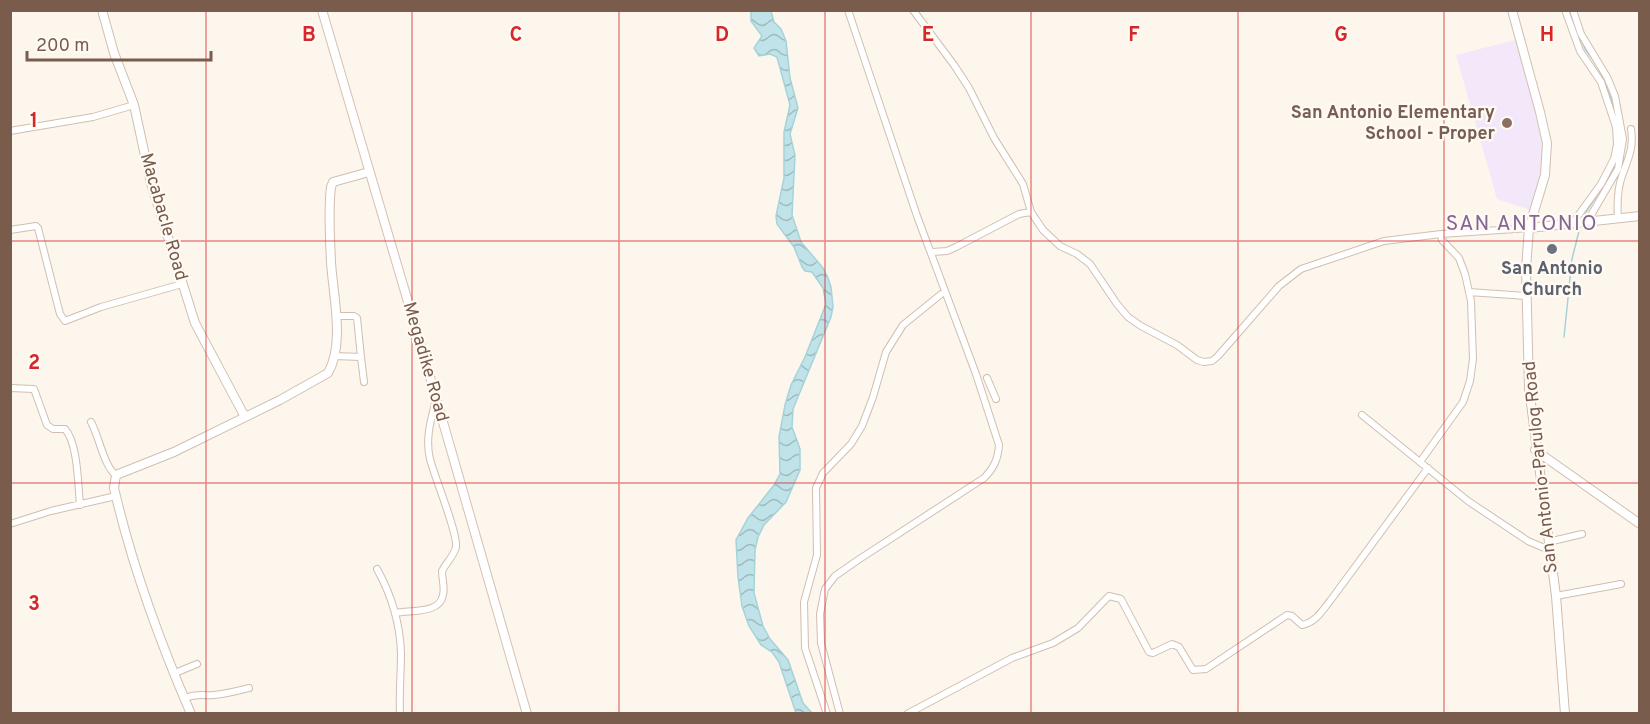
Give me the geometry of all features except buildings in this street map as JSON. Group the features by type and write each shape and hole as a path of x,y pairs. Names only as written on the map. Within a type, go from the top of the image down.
{"main road":[{"name":"Megadike Road","path":"322,10 527,714"}],"street":[{"name":"Macabacle Road","path":"102,10 114,53 134,105 151,183 195,323 245,417"},
{"path":"840,714 821,643 820,614 825,589 835,576 984,478 992,470 998,456 999,445 932,252 917,216 848,10"},
{"path":"913,10 969,88 999,146 1023,184 1031,212 1051,239 1090,264 1128,317 1177,345 1197,360 1204,362 1212,361 1218,356 1279,286 1301,269 1384,241 1640,216"},
{"name":"San Antonio-Parulog Road","path":"1512,10 1540,112 1546,143 1545,175 1529,228 1527,296 1529,388 1556,596 1565,714"},
{"path":"1565,10 1580,51 1601,82 1616,127 1617,144 1614,159 1601,184 1572,224"},
{"path":"1573,10 1581,34 1607,77 1615,96 1623,139 1618,170 1586,223"},
{"path":"10,131 93,117 134,105"},
{"path":"1618,219 1617,199 1622,176 1633,146 1631,129"},
{"path":"116,475 164,456 245,417 323,377 331,368 334,357 336,316 331,261 331,187 333,182 369,172"},
{"path":"932,252 956,247 1019,214 1031,212"},
{"path":"10,230 36,226 38,228 60,314 65,321 112,304 182,284"},
{"path":"1420,462 1463,402 1470,381 1473,359 1466,274 1459,258 1442,240 1441,234"},
{"path":"827,714 804,648 804,602 818,555 816,488 824,473 851,444 862,426 886,352 897,334 903,325 945,291"},
{"path":"1469,292 1527,296"},
{"path":"336,316 357,318 364,382"},
{"path":"334,357 361,357"},
{"path":"987,378 996,399"},
{"path":"10,388 34,389 47,425 53,429 65,429 70,434 80,505"},
{"path":"396,613 426,610 439,603 444,591 441,571 456,547 430,459 428,444 436,400"},
{"path":"1362,415 1468,501 1519,535 1549,546 1582,534"},
{"path":"91,422 107,464 116,475"},
{"path":"1536,450 1640,524"},
{"path":"907,714 1012,658 1053,643 1078,628 1109,596 1121,599 1149,652 1172,645 1179,647 1193,670 1199,671 1206,669 1287,615 1292,616 1302,625 1308,624 1323,610 1428,468"},
{"path":"116,475 114,488 146,603 191,714"},
{"path":"10,524 51,511 116,496"},
{"path":"377,569 387,586 396,613 401,651 400,714"},
{"path":"1556,596 1621,584"},
{"path":"175,673 197,664"},
{"path":"184,698 199,693 211,695 249,688"}],"shaded area":[{"name":"San Antonio Elementary School - Proper","path":"1515,40 1544,142 1543,173 1530,210 1497,199 1456,55"}],"water":[{"path":"751,11 771,11 774,22 781,29 786,41 790,78 798,108 790,134 795,155 792,215 801,242 823,268 828,278 833,307 793,409 792,427 800,449 800,470 786,502 764,525 755,550 754,593 763,626 770,639 788,660 803,703 812,713 796,713 779,662 772,652 761,645 749,626 742,606 738,577 736,540 748,518 780,474 779,437 785,405 791,385 826,304 823,288 812,272 805,271 802,267 794,247 777,224 776,216 784,178 784,132 790,105 777,57 770,54 759,56 754,48 762,36 751,21"}],"waterway":[{"path":"1569,10 1573,21"},
{"path":"1581,39 1585,49 1597,65"},
{"path":"1601,72 1614,107"},
{"path":"1582,218 1614,170"},
{"path":"1564,337 1572,259 1579,231"}],"place":[{"name":"San Antonio Elementary School - Proper","path":"1507,123"},
{"name":"San Antonio Church","path":"1552,249"}],"district":[{"name":"SAN ANTONIO","path":"1522,224"}]}
